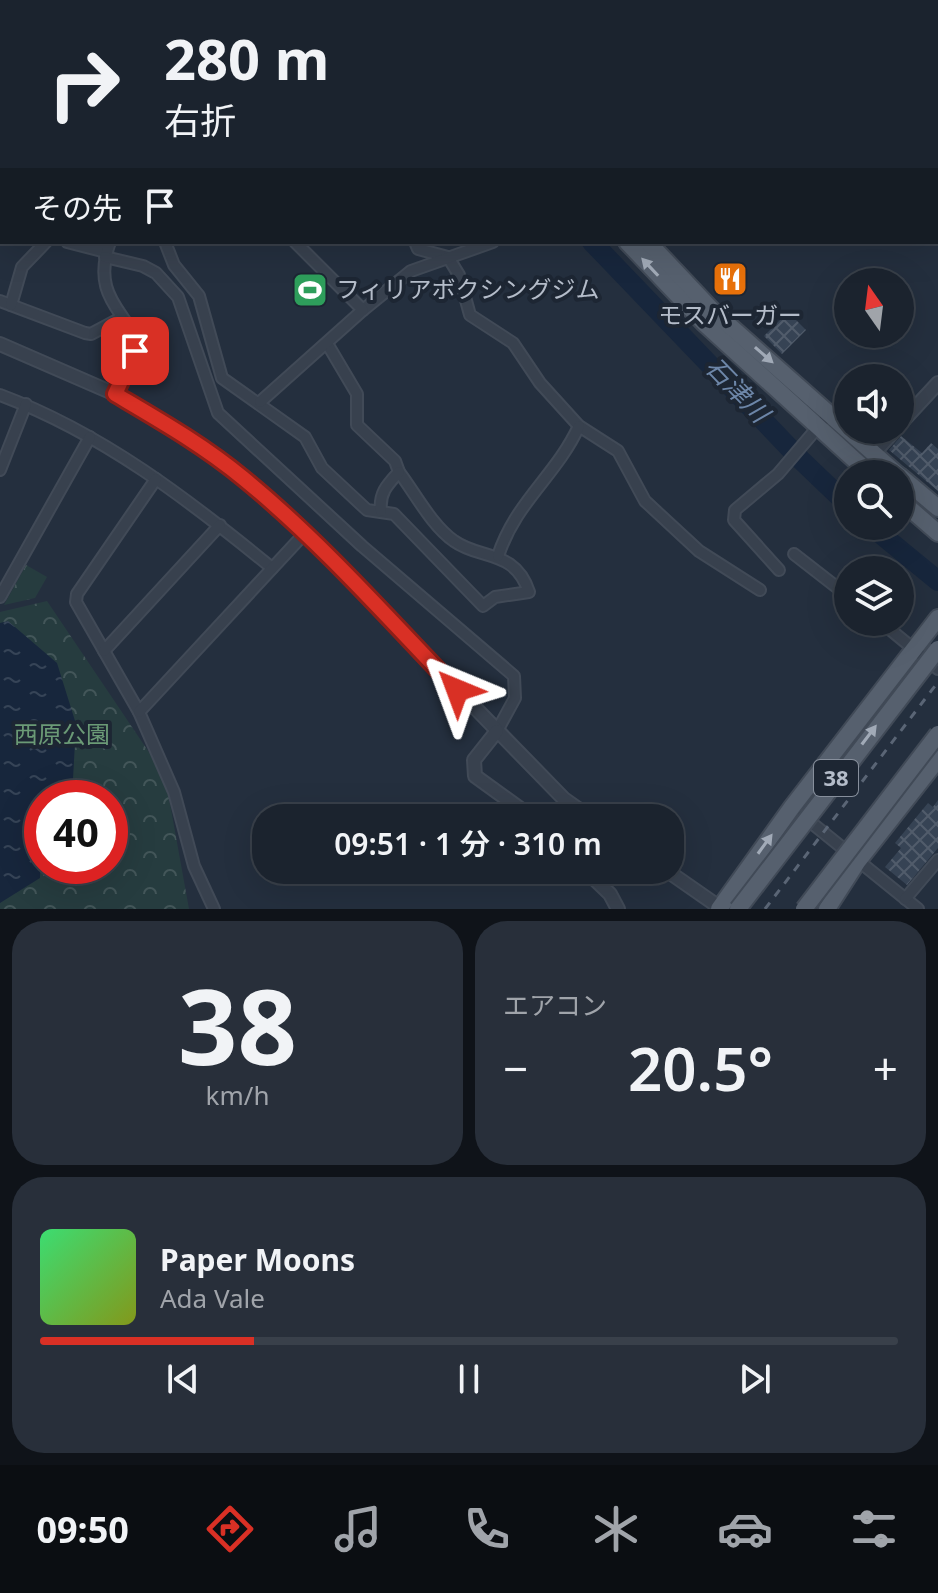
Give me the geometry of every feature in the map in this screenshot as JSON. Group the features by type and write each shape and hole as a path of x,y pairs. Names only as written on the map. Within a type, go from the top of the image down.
{"main road":[{"path":"629,244 812,433 850,460"},
{"path":"650,244 713,311 880,460"},
{"path":"914,488 938,508"},
{"path":"914,512 938,533"},
{"path":"720,909 792,807 938,618"},
{"name":"38","path":"738,909 938,649"},
{"name":"38","path":"804,909 938,734"},
{"path":"827,909 858,861 938,759"}],"street":[{"path":"44,244 22,267 6,303 91,334 121,318"},
{"path":"76,244 107,251 156,273 178,297 218,413 362,546 514,676 515,698 497,731 474,760 475,776 514,804"},
{"path":"166,244 174,265 199,296 222,378 260,402 305,437 322,468 367,510 394,514 483,606 495,597 529,592 517,572 498,556 455,542 399,472 395,461 357,425 357,394 328,345"},
{"path":"297,244 363,310"},
{"path":"416,244 418,249 448,257 459,275 470,315 513,343 540,383 579,426 618,451 638,493 699,551 760,590"},
{"path":"260,402 411,271 487,244"},
{"path":"107,251 102,280 132,336 135,351 115,394"},
{"path":"0,344 115,394 196,443 242,478 305,533 571,804"},
{"path":"914,409 938,383"},
{"path":"0,395 26,404 90,437 220,525 272,568"},
{"path":"0,470 26,404"},
{"path":"779,570 734,520 740,504 782,468 829,414"},
{"path":"498,556 506,530 519,508 561,456 579,426"},
{"path":"0,597 90,437"},
{"path":"873,454 882,444"},
{"path":"381,511 380,499 385,486 399,472"},
{"path":"156,479 77,594 76,602 139,712 174,792 194,866 214,909"},
{"path":"104,651 220,525"},
{"path":"139,712 305,533"},
{"path":"794,554 834,585"},
{"path":"899,636 938,669"},
{"path":"792,807 918,909"},
{"path":"905,899 938,860"},
{"path":"684,883 720,909"},
{"path":"600,884 610,894 618,909"}],"green space":[{"path":"26,565 47,577 35,598 4,605"},
{"name":"西原公園","path":"47,601 165,776 189,909 0,909 0,612"}],"water":[{"path":"8,621 57,663 76,724 72,780 24,780 24,884 30,884 0,903 0,623"}],"building":[{"path":"734,265 743,273 724,287 718,281"},
{"path":"788,312 806,330 782,354 764,336"},
{"path":"931,443 938,449 938,491 914,471 914,460 901,460 889,450 894,444 911,444 922,453"},
{"path":"938,800 938,848 907,885 885,867 901,848 895,843 928,803 933,807"}],"waterway":[{"name":"石津川","path":"594,244 834,492"},
{"name":"石津川","path":"888,540 938,581"}],"railway":[{"path":"765,909 938,682"}],"place":[{"name":"モスバーガー","path":"730,279"},
{"name":"フィリアボクシングジム","path":"310,290"}],"route":[{"path":"135,351 115,394 185,435 242,478 305,533 457,690"}]}
